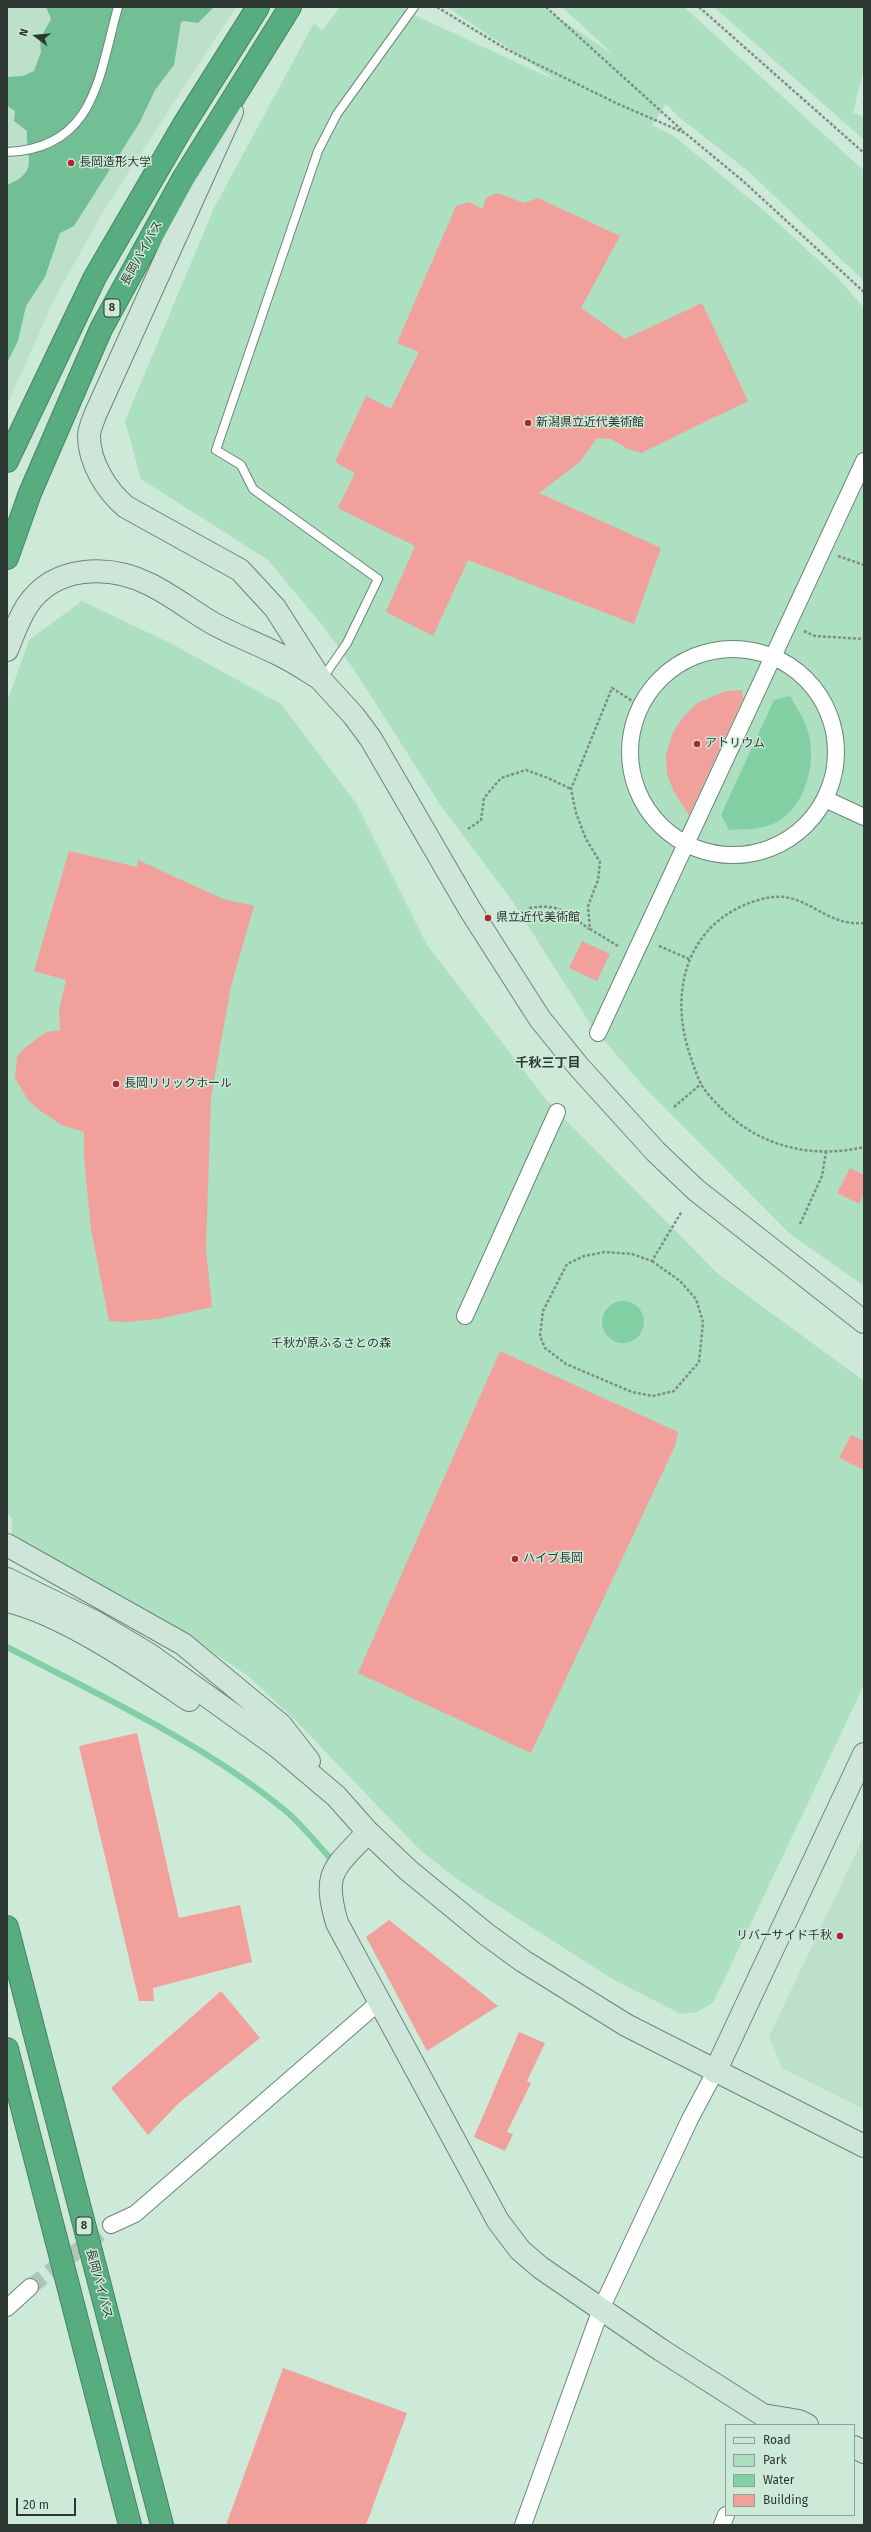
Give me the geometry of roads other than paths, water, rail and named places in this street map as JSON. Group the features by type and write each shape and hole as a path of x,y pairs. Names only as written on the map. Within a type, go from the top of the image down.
{"highway":[{"name":"8","path":"7,461 95,277 187,119 258,7"},
{"name":"長岡バイパス","path":"7,558 30,493 101,329 179,186 290,7"},
{"name":"長岡バイパス","path":"7,1927 162,2525"},
{"path":"7,2049 130,2525"}],"street":[{"path":"249,72 213,157 95,415 89,436 102,479 112,495 126,507 240,570 275,608 321,680 354,716 371,739 469,908 540,1019 578,1067 646,1142 696,1190 864,1322"},
{"path":"598,1032 775,656 787,623 864,461"},
{"path":"7,650 19,620 38,593 62,577 86,571 107,571 130,576 150,584 209,621 281,655 321,680"},
{"path":"722,648 750,649 775,656 797,669 814,689 834,726 837,749 834,772 825,799 812,819 797,831 766,850 740,855 719,855 686,846 661,830 645,809 634,784 629,758 632,731 640,706 656,683 675,665 699,653 722,648"},
{"path":"825,799 864,816"},
{"path":"465,1316 557,1112"},
{"path":"7,1545 183,1644 281,1725 336,1796 368,1832 408,1870 486,1934 523,1961 592,2006 716,2072 864,2146"},
{"path":"7,1579 95,1622 150,1655 278,1747 336,1796"},
{"path":"7,1601 46,1614 79,1632 221,1721 278,1747"},
{"path":"523,2525 601,2308 690,2120 716,2072 864,1754"},
{"path":"368,1832 336,1867 329,1884 331,1902 337,1923 378,2003 498,2222 520,2250 542,2268 761,2420 799,2421 805,2424"},
{"path":"111,2225 135,2214 378,2003"},
{"path":"7,2308 30,2287"},
{"path":"855,2448 864,2452"}],"lane":[{"path":"7,152 28,150 46,144 64,134 79,120 92,100 100,79 118,7"},
{"path":"321,680 347,643 378,579 253,489 241,464 216,450 318,150 337,114 414,7"}],"water":[{"path":"790,696 805,722 810,744 810,769 802,794 787,815 772,825 754,829 729,830 721,815 774,700"},
{"path":"619,1301 627,1301 638,1307 644,1318 644,1326 638,1337 627,1343 619,1343 608,1337 602,1326 602,1318 608,1307"}],"waterway":[{"path":"7,1647 116,1703 189,1744 224,1766 288,1813 305,1829 331,1859"}],"tunnel":[{"path":"30,2287 111,2225"}],"place":[{"name":"長岡造形大学","path":"71,163"},
{"name":"新潟県立近代美術館","path":"528,423"},
{"name":"アトリウム","path":"697,744"},
{"name":"県立近代美術館","path":"488,918"},
{"name":"長岡リリックホール","path":"116,1084"},
{"name":"ハイブ長岡","path":"515,1559"},
{"name":"リバーサイド千秋","path":"840,1936"}],"district":[{"name":"千秋三丁目","path":"548,1063"}],"park label":[{"name":"千秋が原ふるさとの森","path":"331,1344"}]}
